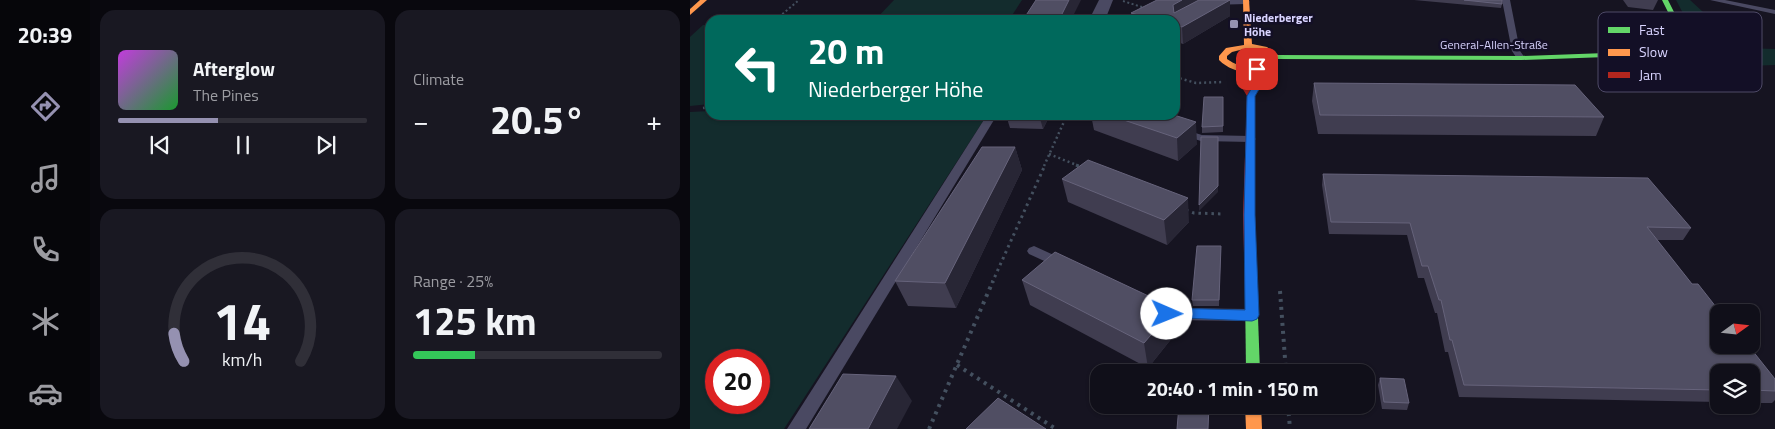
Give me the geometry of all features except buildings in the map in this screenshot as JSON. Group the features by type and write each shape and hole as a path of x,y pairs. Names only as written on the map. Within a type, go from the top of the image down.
{"street":[{"path":"690,12 704,0"},
{"path":"1099,15 1106,0"},
{"name":"General-Allen-Straße","path":"1665,0 1671,12"},
{"path":"1246,1 1248,46 1234,48 1223,56 1226,63 1230,66 1244,69 1256,82"},
{"name":"General-Allen-Straße","path":"1248,46 1264,49 1271,52 1275,57 1598,56"},
{"path":"1253,364 1249,215 1251,139 1256,82 1275,57"},
{"path":"1244,69 1242,81 1256,82"},
{"path":"1254,414 1254,429"}],"lane":[{"path":"1506,0 1516,51 1521,58"},
{"path":"1714,0 1775,12"},
{"path":"1210,6 1218,1 1246,1"},
{"path":"796,429 989,120"},
{"path":"1173,129 1201,138 1251,139"},
{"path":"1034,251 1078,272"},
{"path":"1149,305 1167,314 1252,315"}],"path":[{"path":"781,15 799,0"},
{"path":"1120,0 1147,8"},
{"path":"929,429 1065,120"},
{"path":"1049,154 1085,169"},
{"path":"1185,210 1194,213 1249,215"},
{"path":"957,365 1056,429"},
{"path":"1289,414 1290,429"}],"green space":[{"path":"894,0 1022,0 1012,15 880,15"},
{"path":"1676,0 1690,0 1703,12 1682,12"},
{"path":"705,25 705,104 690,106 690,37"},
{"path":"1762,49 1775,49 1775,65 1762,65"},
{"path":"705,111 705,120 984,120 784,429 690,429 690,112"}],"traffic: fast":[{"path":"1665,0 1671,12"},
{"path":"1275,57 1521,58 1598,55"},
{"path":"1251,290 1253,364"}],"traffic: slow":[{"path":"690,13 704,0"},
{"path":"1246,0 1248,46"},
{"path":"1248,46 1264,49 1274,55 1274,61 1262,68 1248,70 1235,67 1223,60 1223,56 1229,50 1248,46"},
{"path":"1253,414 1254,429"}],"traffic: jam":[{"path":"1244,69 1242,81 1251,96 1249,215 1251,290"}],"place":[{"name":"Niederberger Höhe","path":"1234,24"}],"route":[{"path":"1167,314 1252,315 1249,215 1251,96 1257,86 1257,69"}]}
